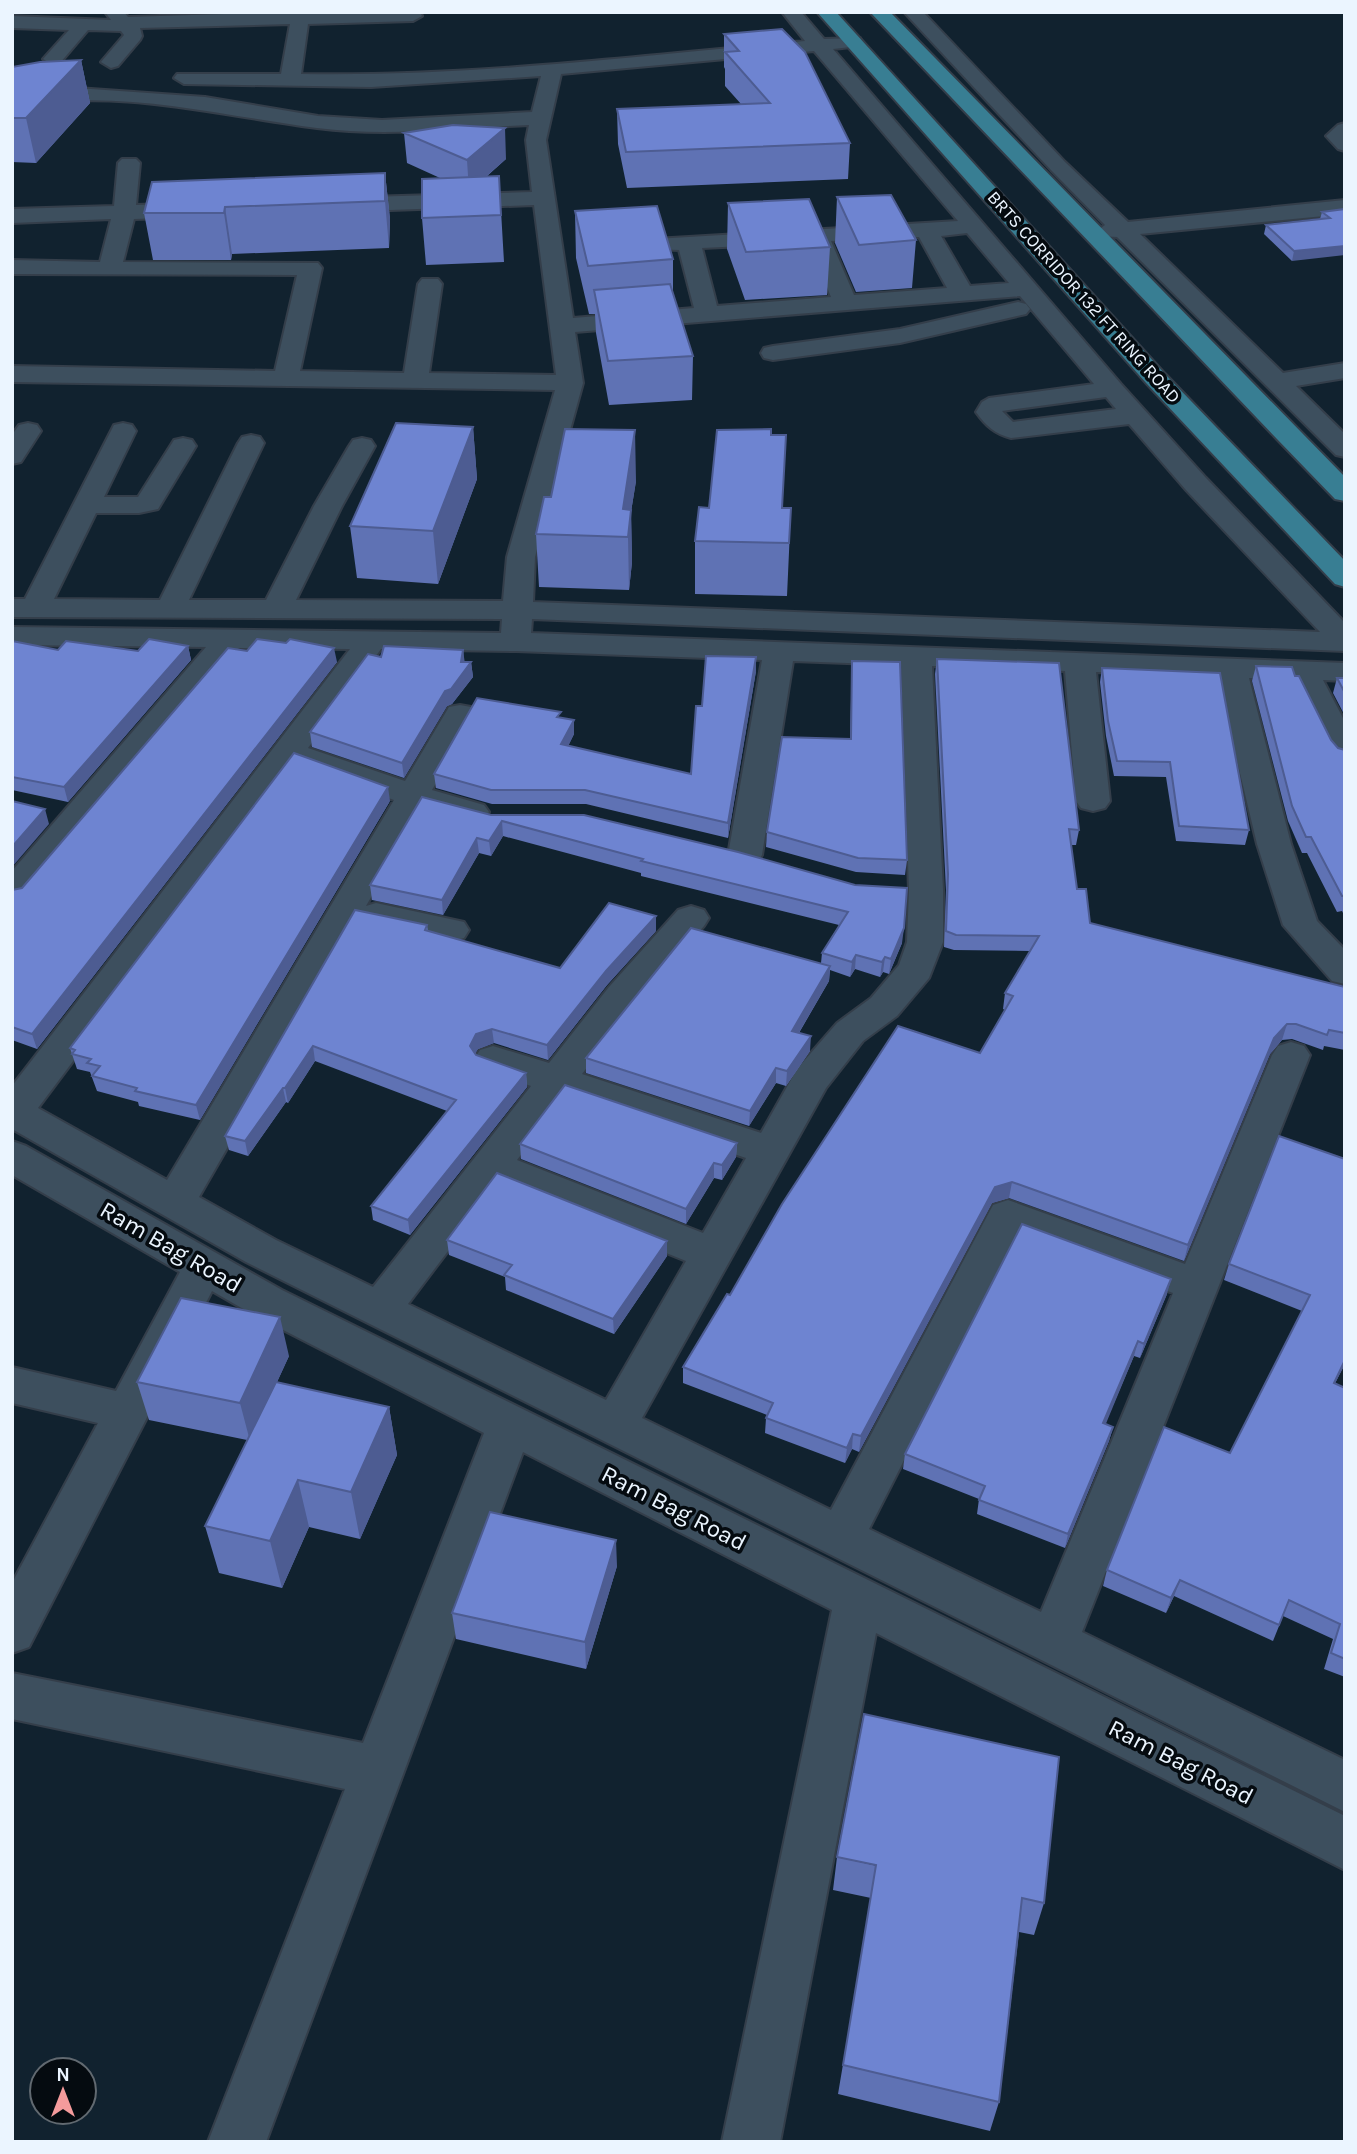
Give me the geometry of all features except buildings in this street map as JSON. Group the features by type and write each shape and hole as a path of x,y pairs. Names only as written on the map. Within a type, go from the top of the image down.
{"main road":[{"name":"BRTS CORRIDOR 132 FT RING ROAD","path":"826,12 1156,379 1345,578"},
{"path":"879,12 1096,233 1246,395 1345,494"}],"street":[{"path":"791,12 1112,389 1196,484 1345,642"},
{"path":"913,12 1058,166 1345,449"},
{"path":"290,81 301,15"},
{"path":"371,15 373,41"},
{"path":"221,41 225,16"},
{"path":"12,38 19,22 184,20 225,16 413,16"},
{"path":"74,73 49,66 77,20"},
{"path":"120,20 132,30 133,36 106,68 129,75"},
{"path":"184,20 176,61 215,70 290,81 371,74 552,69 853,42"},
{"path":"516,642 521,557 570,383 536,141 552,69"},
{"path":"12,103 45,95 87,94 205,103 318,122 382,126 541,118"},
{"path":"1345,130 1336,136 1345,145"},
{"path":"110,269 124,213 129,163"},
{"path":"312,206 546,198"},
{"path":"1096,233 1345,207"},
{"path":"12,216 218,209"},
{"path":"637,245 961,228"},
{"path":"926,229 962,293"},
{"path":"817,235 845,303"},
{"path":"688,242 707,314"},
{"path":"552,250 573,249 576,257"},
{"path":"16,273 110,269 310,268 286,377"},
{"path":"416,379 430,284"},
{"path":"562,326 962,293 1034,296"},
{"path":"773,353 900,336 1034,296"},
{"path":"583,297 587,324"},
{"path":"1276,382 1345,370"},
{"path":"12,374 570,383"},
{"path":"1112,389 998,404 991,407 989,412 1003,427 1011,430 1136,415"},
{"path":"12,456 28,431"},
{"path":"24,608 86,505 123,431"},
{"path":"170,609 251,443"},
{"path":"86,505 148,503 183,446"},
{"path":"276,610 328,506 362,446"},
{"path":"24,608 517,610 1345,642"},
{"path":"12,636 223,647"},
{"path":"13,1126 373,640"},
{"path":"12,656 373,640 516,642 1345,672"},
{"path":"12,893 223,647"},
{"path":"745,855 779,651"},
{"path":"615,1425 811,1079 850,1032 884,1007 916,970 925,942 908,889 916,656"},
{"path":"1080,662 1093,801"},
{"path":"1231,669 1274,845 1301,925 1345,972"},
{"path":"1303,671 1345,754"},
{"path":"175,1202 460,714"},
{"path":"288,752 413,795 501,818"},
{"path":"38,808 77,817"},
{"path":"346,909 451,930"},
{"path":"380,1309 622,996 691,918"},
{"path":"1053,1642 1292,1055"},
{"path":"493,1059 555,1082 770,1151"},
{"name":"Ram Bag Road","path":"13,1126 175,1202 261,1251 1345,1787"},
{"name":"Ram Bag Road","path":"13,1126 205,1266 267,1302 1345,1844"},
{"path":"490,1166 712,1254"},
{"path":"841,1537 1008,1216 1197,1285"},
{"path":"12,1631 205,1266"},
{"path":"12,1385 128,1412"},
{"path":"237,2142 510,1425"},
{"path":"751,2142 858,1600"},
{"path":"12,1696 378,1771"}]}
